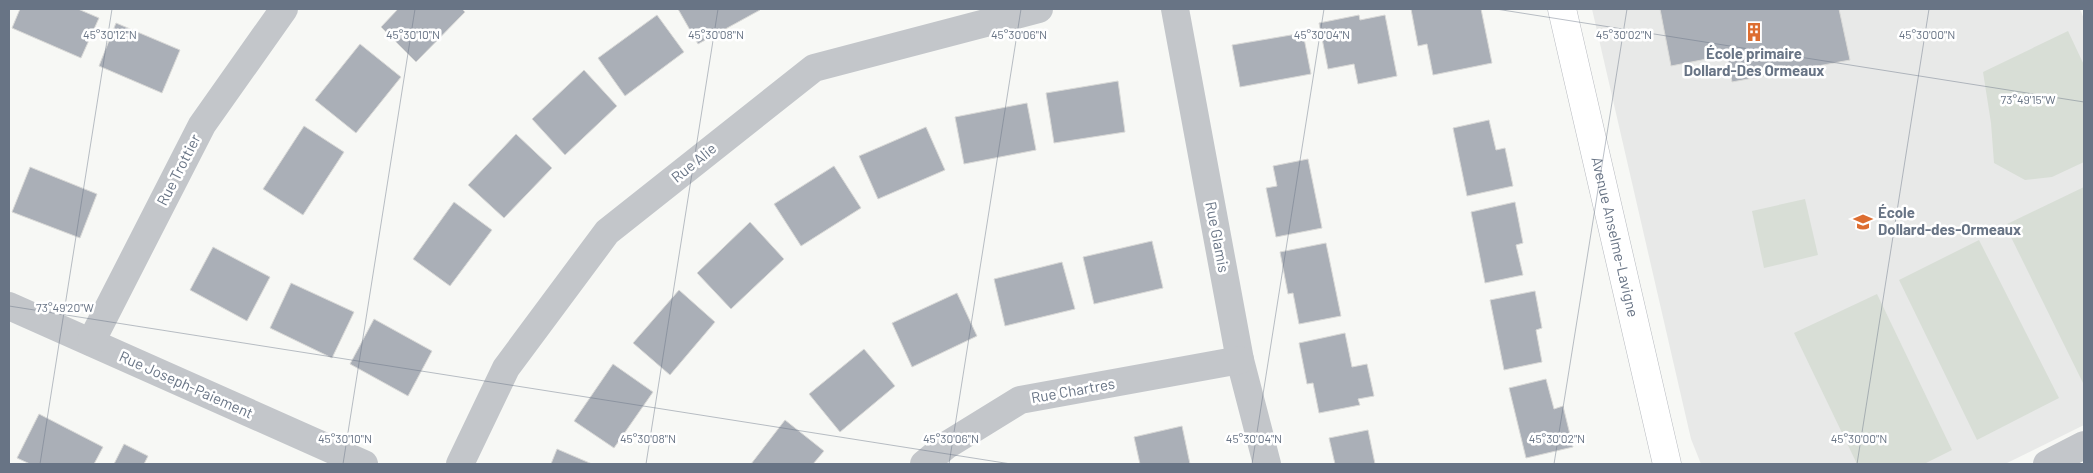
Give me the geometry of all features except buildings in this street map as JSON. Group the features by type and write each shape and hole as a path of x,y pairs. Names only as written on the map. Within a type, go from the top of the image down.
{"street":[{"name":"Rue Alie","path":"460,464 506,368 607,232 814,68 1039,9"},
{"name":"Rue Glamis","path":"1175,9 1240,360 1268,464"},
{"name":"Avenue Anselme-Lavigne","path":"1562,9 1667,464"},
{"name":"Rue Trottier","path":"91,342 202,125 277,10"},
{"name":"Rue Joseph-Paiement","path":"9,306 364,464"},
{"name":"Rue Chartres","path":"924,464 947,445 1020,400 1240,360"},
{"path":"2047,464 2084,446"}],"shaded area":[{"name":"École Dollard-des-Ormeaux","path":"1592,9 2080,9 2084,19 2084,425 2005,464 1701,464 1691,439"},
{"path":"2068,31 2084,65 2084,162 2052,177 2025,180 1994,163 1991,123 1983,72"},
{"path":"2084,187 2084,385 2005,225"},
{"path":"1805,199 1818,255 1764,268 1752,211"},
{"path":"1979,240 2059,398 1977,440 1899,280"},
{"path":"1877,294 1952,450 1924,464 1857,464 1794,333"}],"place":[{"name":"École primaire Dollard-Des Ormeaux","path":"1754,32"},
{"name":"École Dollard-des-Ormeaux","path":"1863,222"}]}
